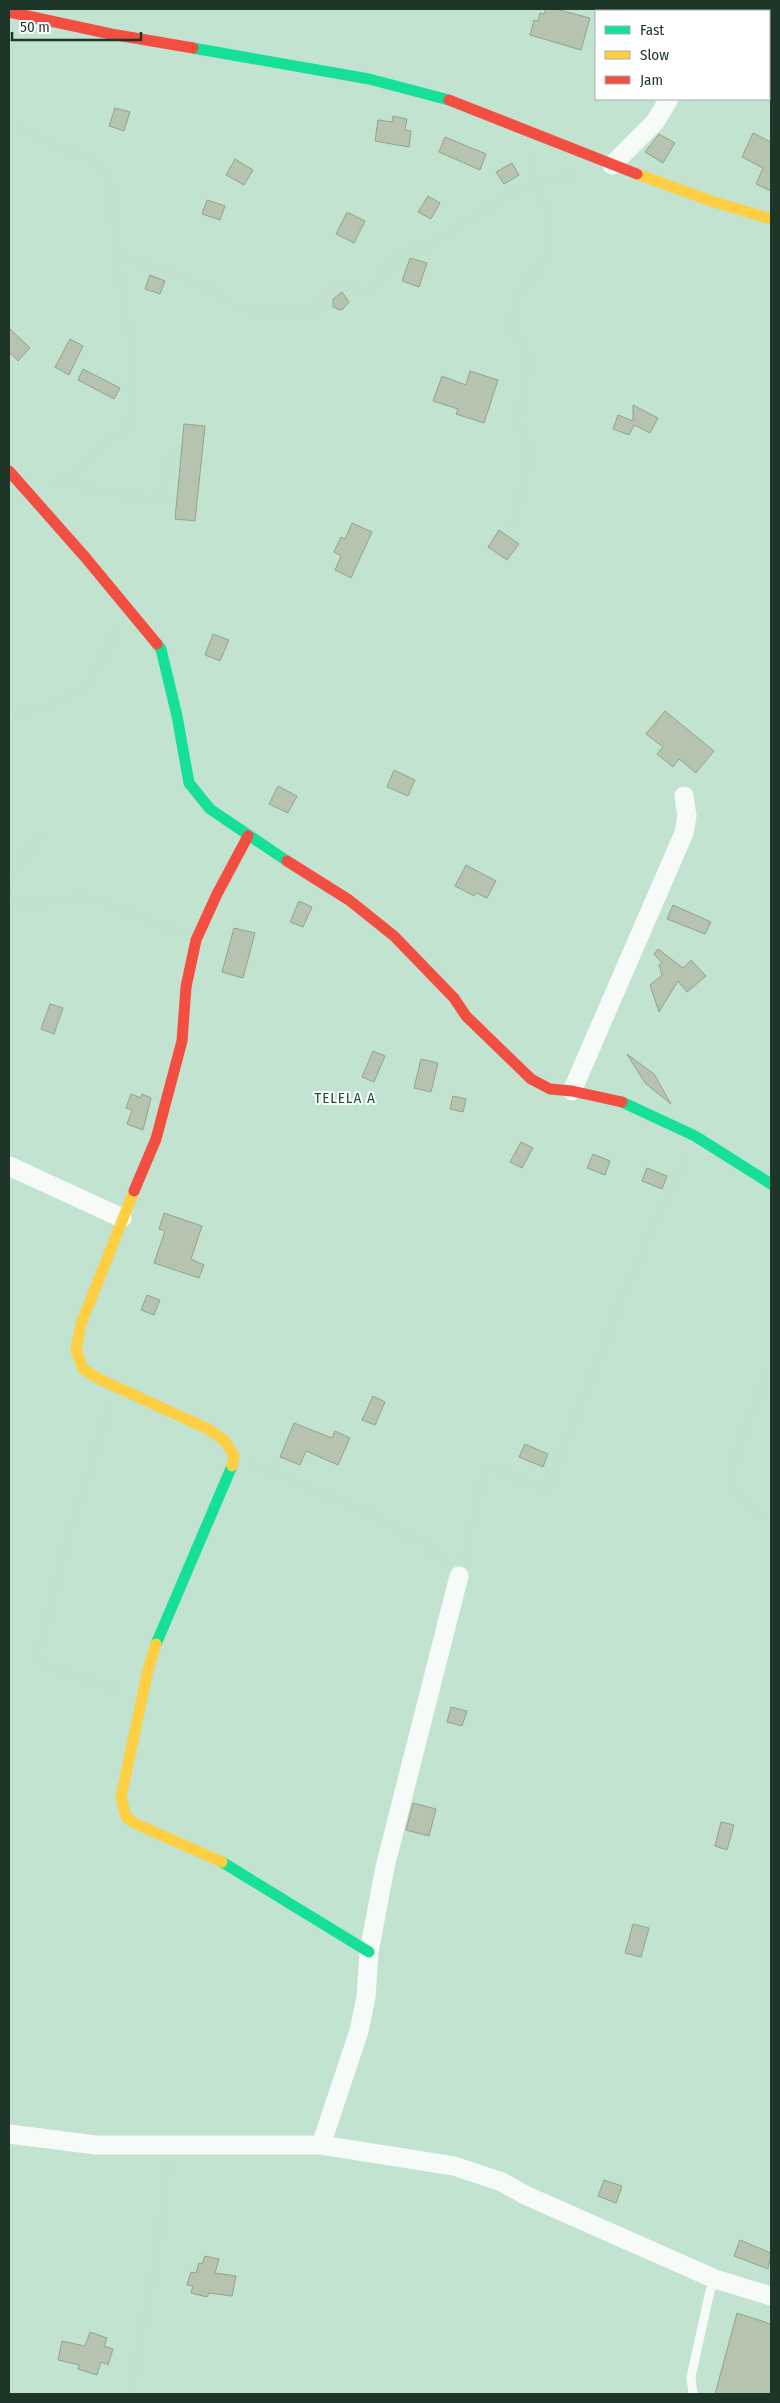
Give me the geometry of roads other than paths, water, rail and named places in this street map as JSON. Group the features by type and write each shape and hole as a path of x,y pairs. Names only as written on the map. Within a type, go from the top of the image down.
{"street":[{"path":"9,12 60,25 178,47 272,61 420,91 465,106 612,165 740,211 771,219"},
{"path":"612,165 655,122 668,100"},
{"path":"9,471 161,649 177,716 189,783 210,809 248,836 349,900 394,936 454,998 466,1016 522,1071 550,1089 572,1091 630,1104 695,1136 771,1184"},
{"path":"572,1091 684,833 687,816 684,796"},
{"path":"248,836 217,894 196,940 186,988 182,1041 156,1139 122,1218 81,1324 76,1350 83,1368 115,1387 208,1429 225,1441 234,1456 231,1469 158,1639 141,1700 121,1797 126,1817 136,1824 222,1862 369,1952"},
{"path":"9,1166 122,1218"},
{"path":"321,2145 359,2031 366,1997 369,1952 399,1808 433,1686 459,1576"},
{"path":"9,2134 96,2145 321,2145 446,2165 482,2175 715,2278 771,2296"}],"lane":[{"path":"693,2394 691,2377 710,2291 715,2278"}],"district":[{"name":"TELELA A","path":"345,1098"}]}
